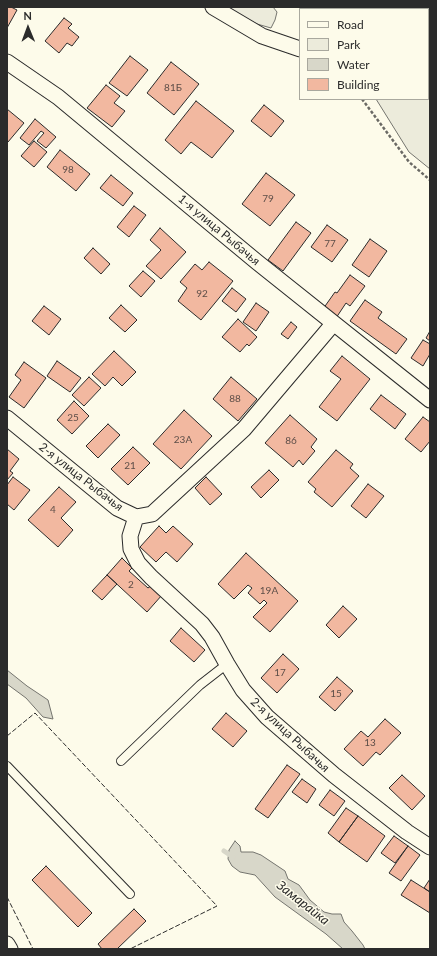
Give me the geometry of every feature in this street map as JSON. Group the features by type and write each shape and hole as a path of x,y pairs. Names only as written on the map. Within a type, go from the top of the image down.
{"street":[{"path":"213,7 262,36 299,49"},
{"name":"1-я улица Рыбачья","path":"7,62 58,97 257,262 430,400"},
{"path":"136,517 152,514 244,429 334,324"},
{"name":"2-я улица Рыбачья","path":"7,418 116,508 136,517 130,536 130,549 138,563 202,624 212,637 243,690 267,717 334,775 407,832 430,847"},
{"path":"7,944 10,949"}],"lane":[{"path":"121,761 200,685 227,664"},
{"path":"7,766 130,894"}],"path":[{"path":"363,100 409,162 430,180"}],"green space":[{"path":"223,7 273,7 277,12 271,28 257,24"},
{"path":"388,7 430,7 430,30 429,8"},
{"path":"430,45 430,169 409,152 377,100 429,100"}],"water":[{"path":"7,670 48,700 53,719 43,717 26,698 7,684"},
{"path":"235,841 240,846 241,852 253,852 261,855 285,871 288,879 299,885 310,900 324,912 341,914 344,922 365,949 343,949 326,934 275,897 255,875 240,872 232,866 228,859 229,850"}],"building":[{"path":"7,7 17,10 7,28"},
{"path":"64,18 72,24 68,28 79,37 72,46 67,43 59,53 45,41"},
{"path":"130,56 148,70 127,96 109,83"},
{"path":"171,62 199,84 174,115 147,93"},
{"path":"106,85 120,96 114,103 125,111 112,127 87,108"},
{"path":"196,101 234,131 212,158 191,142 181,154 165,140"},
{"path":"264,105 284,121 271,137 251,121"},
{"path":"7,109 24,123 8,142 7,141"},
{"path":"35,119 56,137 46,148 37,141 44,133 41,131 29,145 20,138"},
{"path":"34,141 47,152 34,167 21,156"},
{"path":"60,150 90,174 76,191 47,167"},
{"path":"266,173 295,195 270,226 242,204"},
{"path":"111,175 133,193 123,206 100,188"},
{"path":"134,206 146,215 129,237 117,227"},
{"path":"296,222 311,233 283,271 268,260"},
{"path":"327,225 348,240 332,262 311,247"},
{"path":"160,228 186,252 161,279 146,266 161,250 150,240"},
{"path":"370,239 387,251 369,277 352,265"},
{"path":"93,248 110,264 101,274 84,258"},
{"path":"209,262 233,281 201,320 178,301 187,288 180,282 195,264 202,270"},
{"path":"143,271 155,281 141,297 129,286"},
{"path":"350,275 365,286 350,306 346,303 336,318 323,309"},
{"path":"232,288 246,299 236,312 222,301"},
{"path":"365,300 382,312 378,318 407,339 396,354 350,321"},
{"path":"256,303 269,312 256,331 243,322"},
{"path":"121,305 137,320 125,332 109,318"},
{"path":"44,306 61,319 49,335 32,321"},
{"path":"238,319 257,337 249,346 247,344 240,352 222,337"},
{"path":"291,322 297,327 288,339 281,334"},
{"path":"430,331 430,341 426,338"},
{"path":"423,340 430,344 430,354 423,366 411,358"},
{"path":"114,351 136,372 122,386 113,377 105,386 92,374"},
{"path":"342,356 370,379 337,421 319,407 341,379 330,371"},
{"path":"57,361 81,378 70,392 47,376"},
{"path":"24,362 46,378 24,408 9,397 21,380 15,375"},
{"path":"89,377 101,388 84,406 72,395"},
{"path":"231,377 257,399 238,421 213,399"},
{"path":"381,395 406,414 395,429 370,409"},
{"path":"74,401 89,416 72,434 57,420"},
{"path":"184,410 212,436 181,469 153,444"},
{"path":"290,415 317,439 311,447 315,451 303,465 299,460 293,467 265,443"},
{"path":"423,417 430,422 430,441 421,452 405,439"},
{"path":"108,424 120,435 98,458 86,446"},
{"path":"133,447 150,463 128,485 111,469"},
{"path":"7,449 19,459 10,471 13,473 7,480"},
{"path":"336,450 353,464 350,468 359,476 332,507 314,492 316,489 308,482"},
{"path":"269,470 279,480 261,498 251,487"},
{"path":"13,477 30,490 14,510 7,504 7,485"},
{"path":"206,477 222,494 210,505 195,488"},
{"path":"368,484 384,496 366,518 351,506"},
{"path":"59,487 76,502 61,518 73,530 58,547 28,520"},
{"path":"159,526 166,533 173,526 193,544 177,562 166,552 156,562 140,547"},
{"path":"246,553 298,601 270,632 253,617 267,603 264,600 260,604 248,593 252,588 248,585 234,599 218,584"},
{"path":"122,558 132,568 129,571 148,588 152,585 162,595 147,612 107,575"},
{"path":"107,575 117,584 102,600 92,591"},
{"path":"343,606 357,619 339,638 326,625"},
{"path":"181,628 205,650 194,662 170,641"},
{"path":"283,654 299,669 277,693 261,678"},
{"path":"337,677 353,691 335,711 319,697"},
{"path":"226,713 247,731 233,747 212,729"},
{"path":"385,719 401,733 380,755 376,752 363,766 344,749 361,731 368,737"},
{"path":"287,765 300,774 268,818 255,809"},
{"path":"402,775 425,796 412,810 389,788"},
{"path":"302,779 316,789 307,803 292,792"},
{"path":"330,790 345,801 334,816 319,805"},
{"path":"346,808 358,816 339,842 328,833"},
{"path":"358,816 385,836 367,862 339,842"},
{"path":"394,836 408,846 395,863 381,853"},
{"path":"408,846 420,855 401,881 389,873"},
{"path":"46,866 92,913 78,927 32,880"},
{"path":"430,879 430,892 424,888"},
{"path":"411,880 430,892 430,913 401,895"},
{"path":"134,909 146,921 117,949 102,949 98,944"}],"waterway":[{"name":"Замарайка","path":"224,851 233,857"}],"fence":[{"path":"7,736 35,713 217,906 130,949"},
{"path":"7,897 33,949"}]}
